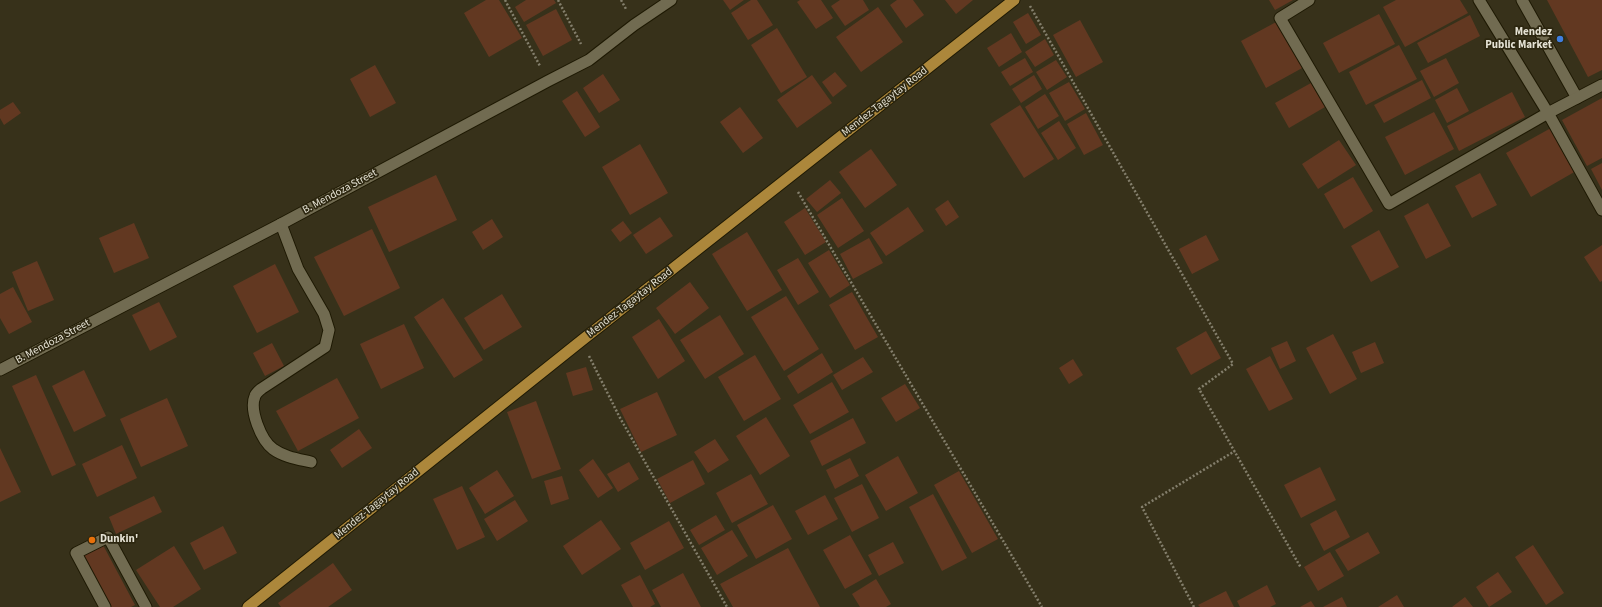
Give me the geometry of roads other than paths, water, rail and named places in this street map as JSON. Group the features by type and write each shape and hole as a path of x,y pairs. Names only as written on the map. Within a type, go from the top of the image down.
{"main road":[{"name":"Mendez-Tagaytay Road","path":"248,607 581,341 790,178 1014,0"}],"street":[{"name":"B. Mendoza Street","path":"0,370 281,224 589,60 671,0"},
{"path":"1309,0 1280,18 1389,204 1548,113 1602,85"},
{"path":"1479,0 1548,113 1602,210"},
{"path":"1522,0 1577,98"},
{"path":"281,224 298,269 324,314 329,330 325,347 261,389 255,395 253,407 259,430 272,448 284,455 311,462"},
{"path":"105,607 76,553 108,537 146,607"}],"place":[{"name":"Mendez Public Market","path":"1560,39"},
{"name":"Dunkin'","path":"92,540"}]}
